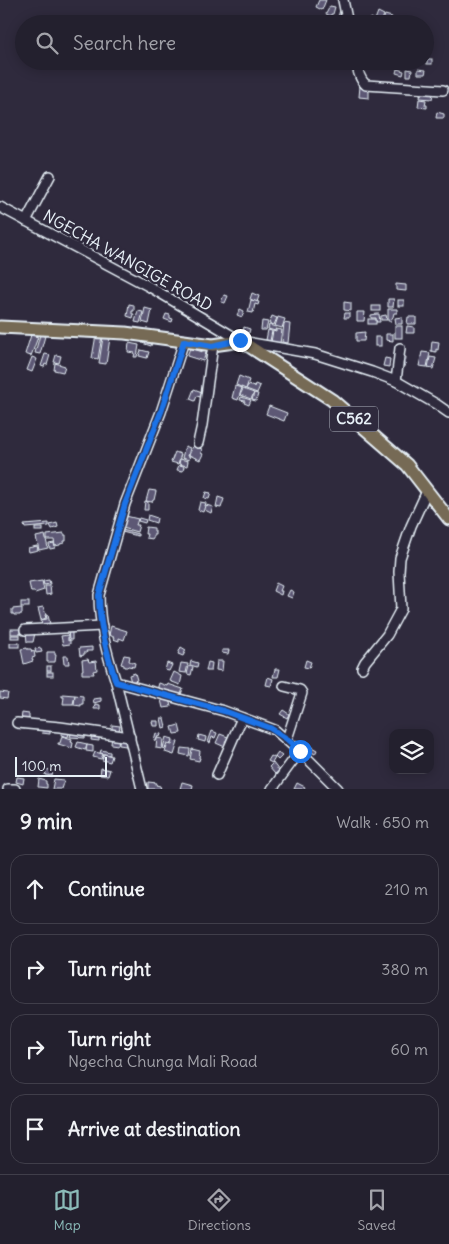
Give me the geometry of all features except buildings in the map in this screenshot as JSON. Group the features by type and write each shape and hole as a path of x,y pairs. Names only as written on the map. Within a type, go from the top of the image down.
{"main road":[{"path":"0,327 125,333 212,346 240,340"},
{"name":"C562","path":"240,340 332,400 407,465 449,519"}],"street":[{"path":"343,0 346,15"},
{"path":"358,70 360,79 366,85 443,90"},
{"path":"26,221 50,176"},
{"name":"NGECHA WANGIGE ROAD","path":"0,207 150,287 240,340 315,354 396,381 449,413"},
{"path":"142,789 116,682 106,651 99,610 99,595 125,504 161,412 184,341"},
{"path":"198,443 212,346"},
{"path":"396,381 400,348"},
{"path":"362,668 387,635 401,609 400,558 411,526 427,490"},
{"path":"25,630 102,626"},
{"path":"116,682 224,711 270,728 287,739 338,789"},
{"path":"284,686 300,690 302,693 287,739"},
{"path":"217,775 242,718"},
{"path":"17,723 130,737"},
{"path":"272,789 300,751"},
{"path":"8,789 16,789"}],"route":[{"path":"240,340 212,346 184,341 161,412 125,504 99,595 99,610 106,651 116,682 224,711 270,728 287,739 300,751"}]}
